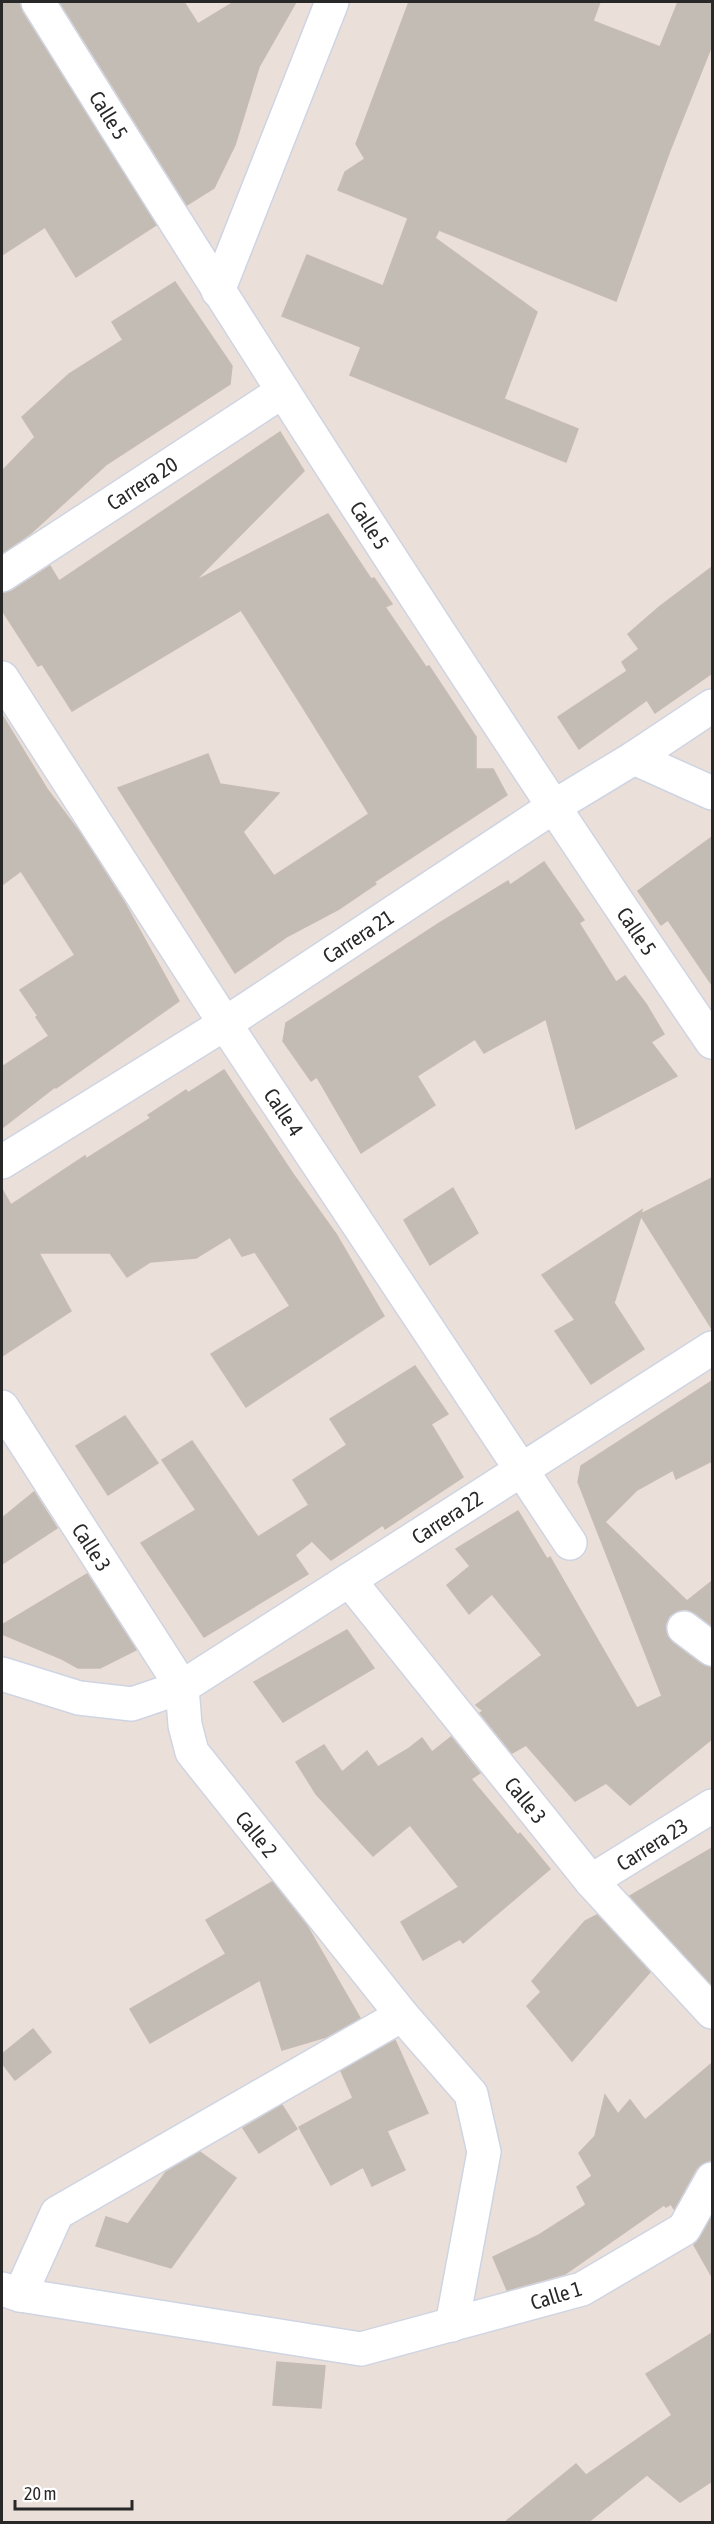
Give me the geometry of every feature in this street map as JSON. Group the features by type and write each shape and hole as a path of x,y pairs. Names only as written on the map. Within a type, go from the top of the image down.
{"street":[{"name":"Calle 5","path":"38,2 218,291 553,807 712,1042"},
{"path":"218,291 332,2"},
{"name":"Carrera 20","path":"2,575 283,391"},
{"name":"Calle 4","path":"2,678 226,1023 570,1544"},
{"name":"Carrera 21","path":"2,1162 226,1023 553,807 634,758 712,706"},
{"path":"634,758 712,793"},
{"name":"Carrera 22","path":"182,1687 712,1348"},
{"name":"Calle 3","path":"2,1407 182,1687"},
{"name":"Calle 3","path":"349,1580 591,1881 712,2012"},
{"path":"684,1628 712,1649"},
{"path":"2,1674 79,1698 132,1704 182,1687"},
{"name":"Calle 2","path":"182,1687 185,1725 192,1752 402,2015 471,2094 484,2152 452,2325"},
{"name":"Carrera 23","path":"591,1881 712,1806"},
{"path":"11,2292 57,2213 402,2015"},
{"name":"Calle 1","path":"11,2292 361,2349 582,2289 684,2229 712,2180"}],"building":[{"path":"2,2 19,2 22,12 156,225 76,277 45,227 2,255"},
{"path":"60,2 184,2 198,24 234,2 296,2 259,67 235,145 214,188 187,205"},
{"path":"409,2 600,2 593,21 660,47 678,2 712,2 712,45 669,153 616,301 439,230 435,238 537,312 504,399 578,429 566,462 350,375 361,347 282,316 307,255 383,286 408,218 338,190 345,172 365,159 356,144"},
{"path":"175,282 232,366 230,384 107,464 30,534 2,553 2,471 35,437 22,417 69,374 123,340 112,322"},
{"path":"280,432 304,471 195,581 328,514 371,579 374,578 392,604 385,607 426,667 429,666 476,737 476,769 493,769 507,795 374,882 376,884 339,909 288,936 235,973 118,788 208,754 220,784 279,793 243,832 274,876 369,814 241,610 72,711 42,664 38,666 2,610 2,593 12,591 50,566 59,581"},
{"path":"712,567 712,673 655,713 647,700 579,749 558,717 627,671 622,662 639,649 628,634"},
{"path":"2,715 47,789 80,833 124,902 179,1001 55,1087 2,1128 2,1067 49,1036 20,990 75,955 21,871 2,885"},
{"path":"712,837 712,985 668,920 661,925 638,891"},
{"path":"544,862 584,920 579,923 616,982 625,976 646,1004 664,1034 651,1042 677,1076 576,1129 546,1019 484,1053 475,1039 417,1076 435,1105 361,1153 317,1077 311,1081 283,1041 286,1023 438,924 508,881 510,885"},
{"path":"224,1070 336,1234 384,1316 246,1407 211,1354 290,1306 255,1252 242,1256 230,1237 196,1258 150,1262 127,1277 110,1253 39,1253 71,1311 2,1356 2,1189 11,1205 85,1156 86,1159 151,1118 148,1115 186,1090 188,1093"},
{"path":"712,1178 712,1329 641,1216 614,1303 644,1349 591,1384 555,1331 575,1320 542,1275 642,1210 641,1214"},
{"path":"453,1188 478,1233 430,1265 404,1220"},
{"path":"415,1366 448,1414 431,1424 463,1477 385,1529 383,1525 331,1560 312,1541 295,1555 308,1574 204,1637 141,1543 196,1510 162,1460 192,1441 258,1537 309,1505 293,1480 347,1445 330,1419"},
{"path":"712,1381 712,1461 676,1479 673,1470 637,1490 605,1522 687,1601 712,1581 712,1626 686,1609 669,1616 665,1626 667,1636 673,1643 701,1664 712,1667 712,1739 630,1805 606,1783 575,1801 526,1745 512,1753 480,1713 483,1711 476,1705 542,1655 492,1594 469,1614 447,1585 470,1566 456,1549 518,1511 547,1559 550,1557 637,1708 662,1696 578,1482 581,1466"},
{"path":"125,1416 158,1463 108,1495 76,1446"},
{"path":"34,1492 57,1528 2,1564 2,1518"},
{"path":"87,1574 136,1650 100,1668 78,1668 2,1634 2,1625"},
{"path":"347,1630 374,1668 283,1722 254,1682"},
{"path":"451,1737 480,1773 471,1779 550,1869 463,1943 460,1939 423,1960 401,1922 459,1887 410,1825 373,1856 316,1794 296,1762 324,1745 342,1772 367,1751 378,1767 422,1738 432,1752"},
{"path":"712,1848 712,1985 630,1896"},
{"path":"272,1882 307,1926 360,2018 326,2037 282,2050 260,1980 150,2043 130,2009 226,1954 206,1920"},
{"path":"597,1915 650,1972 572,2061 527,2006 541,1992 532,1981 585,1921"},
{"path":"33,2029 51,2052 15,2080 2,2063 2,2054"},
{"path":"395,2040 428,2113 387,2131 405,2170 372,2186 363,2167 331,2185 299,2127 353,2098 341,2071"},
{"path":"712,2063 712,2160 696,2169 674,2209 671,2204 666,2207 664,2205 565,2274 507,2290 493,2257 539,2235 586,2205 577,2187 592,2176 579,2153 595,2136 605,2095 618,2114 630,2100 645,2120"},
{"path":"282,2105 297,2129 259,2153 243,2128"},
{"path":"200,2152 236,2178 171,2268 96,2246 106,2217 128,2224 166,2172"},
{"path":"712,2216 712,2277 694,2245"},
{"path":"712,2333 712,2481 680,2502 647,2475 587,2523 504,2523 576,2464 586,2475 672,2415 646,2374"},
{"path":"277,2362 325,2366 321,2408 273,2405"}]}
